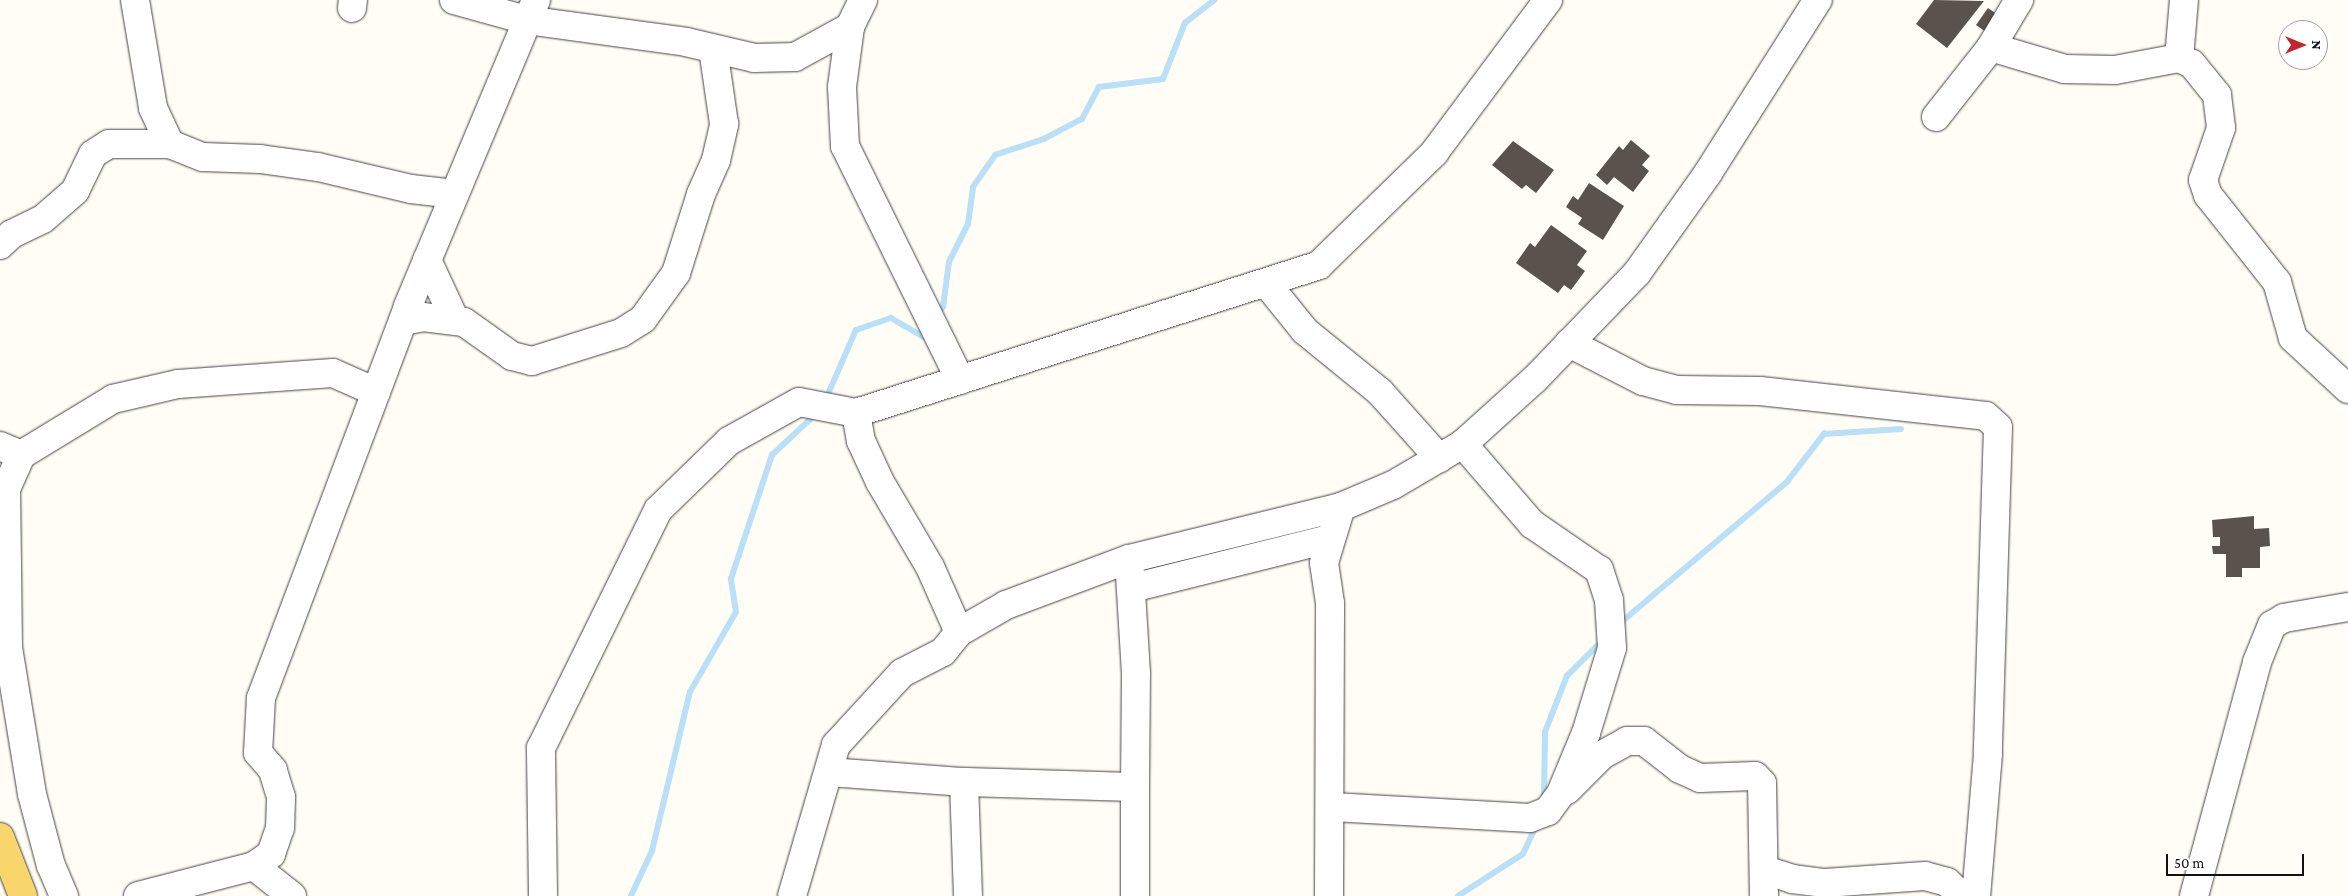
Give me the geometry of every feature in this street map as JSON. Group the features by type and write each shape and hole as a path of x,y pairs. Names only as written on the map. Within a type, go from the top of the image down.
{"main road":[{"path":"0,837 23,896"}],"street":[{"path":"134,0 153,108 170,144"},
{"path":"454,0 531,10 754,58 795,57 850,27"},
{"path":"863,0 850,27 842,87 845,146 960,380"},
{"path":"543,896 541,748 658,510 729,440 799,402 856,413 1266,284 1319,265 1434,153 1548,0"},
{"path":"792,896 822,784 830,772 836,745 853,724 902,673 942,652 959,632 1006,605 1129,559 1341,507 1393,485 1462,444 1535,379 1638,273 1708,173 1818,0"},
{"path":"1936,117 1991,47 2018,0"},
{"path":"2179,58 2184,0"},
{"path":"138,896 254,866 271,854 280,828 281,798 273,770 258,753 261,698 403,321 531,10"},
{"path":"1991,47 2026,60 2072,69 2114,70 2179,58 2192,64 2217,95 2221,128 2203,180 2208,195 2277,282 2293,338 2348,389"},
{"path":"403,321 423,317 464,322 512,356 532,361 621,333 643,320 676,273 701,194 716,160 724,124 713,48"},
{"path":"138,141 149,128 153,108"},
{"path":"0,245 12,234 43,219 75,191 93,154 108,144 138,141 170,144 203,158 260,159 318,167 411,189 455,194"},
{"path":"427,260 454,320"},
{"path":"1266,284 1305,331 1380,392 1439,458"},
{"path":"1569,343 1643,381 1677,390 1760,391 1986,416 1994,421 1998,427 1988,754 1976,896"},
{"path":"64,896 51,866 32,794 11,674 7,463 112,399 178,384 333,373 376,392"},
{"path":"856,413 861,440 880,482 930,567 959,632"},
{"path":"1332,807 1530,818 1548,811 1561,793 1586,733 1612,648 1608,600 1599,570 1532,524 1462,444"},
{"path":"1328,896 1332,807 1330,603 1324,563 1328,539 1341,507"},
{"path":"1132,588 1328,539"},
{"path":"1129,559 1132,588 1135,896"},
{"path":"2194,896 2258,662 2272,625 2284,618 2348,608"},
{"path":"1561,793 1576,786 1602,755 1627,741 1644,741 1680,769 1700,778 1755,776 1762,783 1764,883 1792,879 1825,883 1925,876 1947,882 1962,896"},
{"path":"830,772 964,782 1135,787"},
{"path":"964,782 968,896"},
{"path":"254,866 292,896"}],"building":[{"path":"1934,0 1984,1 1947,48 1916,24"},
{"path":"1988,8 1998,15 1986,32 1976,25"},
{"path":"1631,140 1650,156 1642,165 1649,171 1633,192 1614,177 1607,185 1596,175 1619,146 1623,150"},
{"path":"1513,141 1554,170 1536,193 1526,185 1522,189 1492,165"},
{"path":"1589,183 1624,206 1603,240 1578,224 1582,218 1566,207 1573,196 1578,200"},
{"path":"1551,225 1587,251 1577,265 1585,271 1571,290 1564,285 1558,293 1516,263 1530,243 1535,247"},
{"path":"2254,516 2254,529 2269,528 2270,546 2260,547 2260,568 2242,568 2242,577 2226,577 2226,554 2213,554 2212,546 2220,546 2220,537 2213,537 2212,520"}],"waterway":[{"path":"937,315 943,307 949,262 968,224 973,187 995,155 1044,139 1082,119 1099,87 1163,79 1185,23 1214,0"},
{"path":"825,401 856,330 891,318 924,337 927,332"},
{"path":"631,896 652,851 690,692 736,612 731,579 772,455 816,414"},
{"path":"1619,624 1787,482 1824,434 1901,429"},
{"path":"1544,798 1545,732 1567,676 1602,641"},
{"path":"1458,896 1523,854 1536,826"}]}
